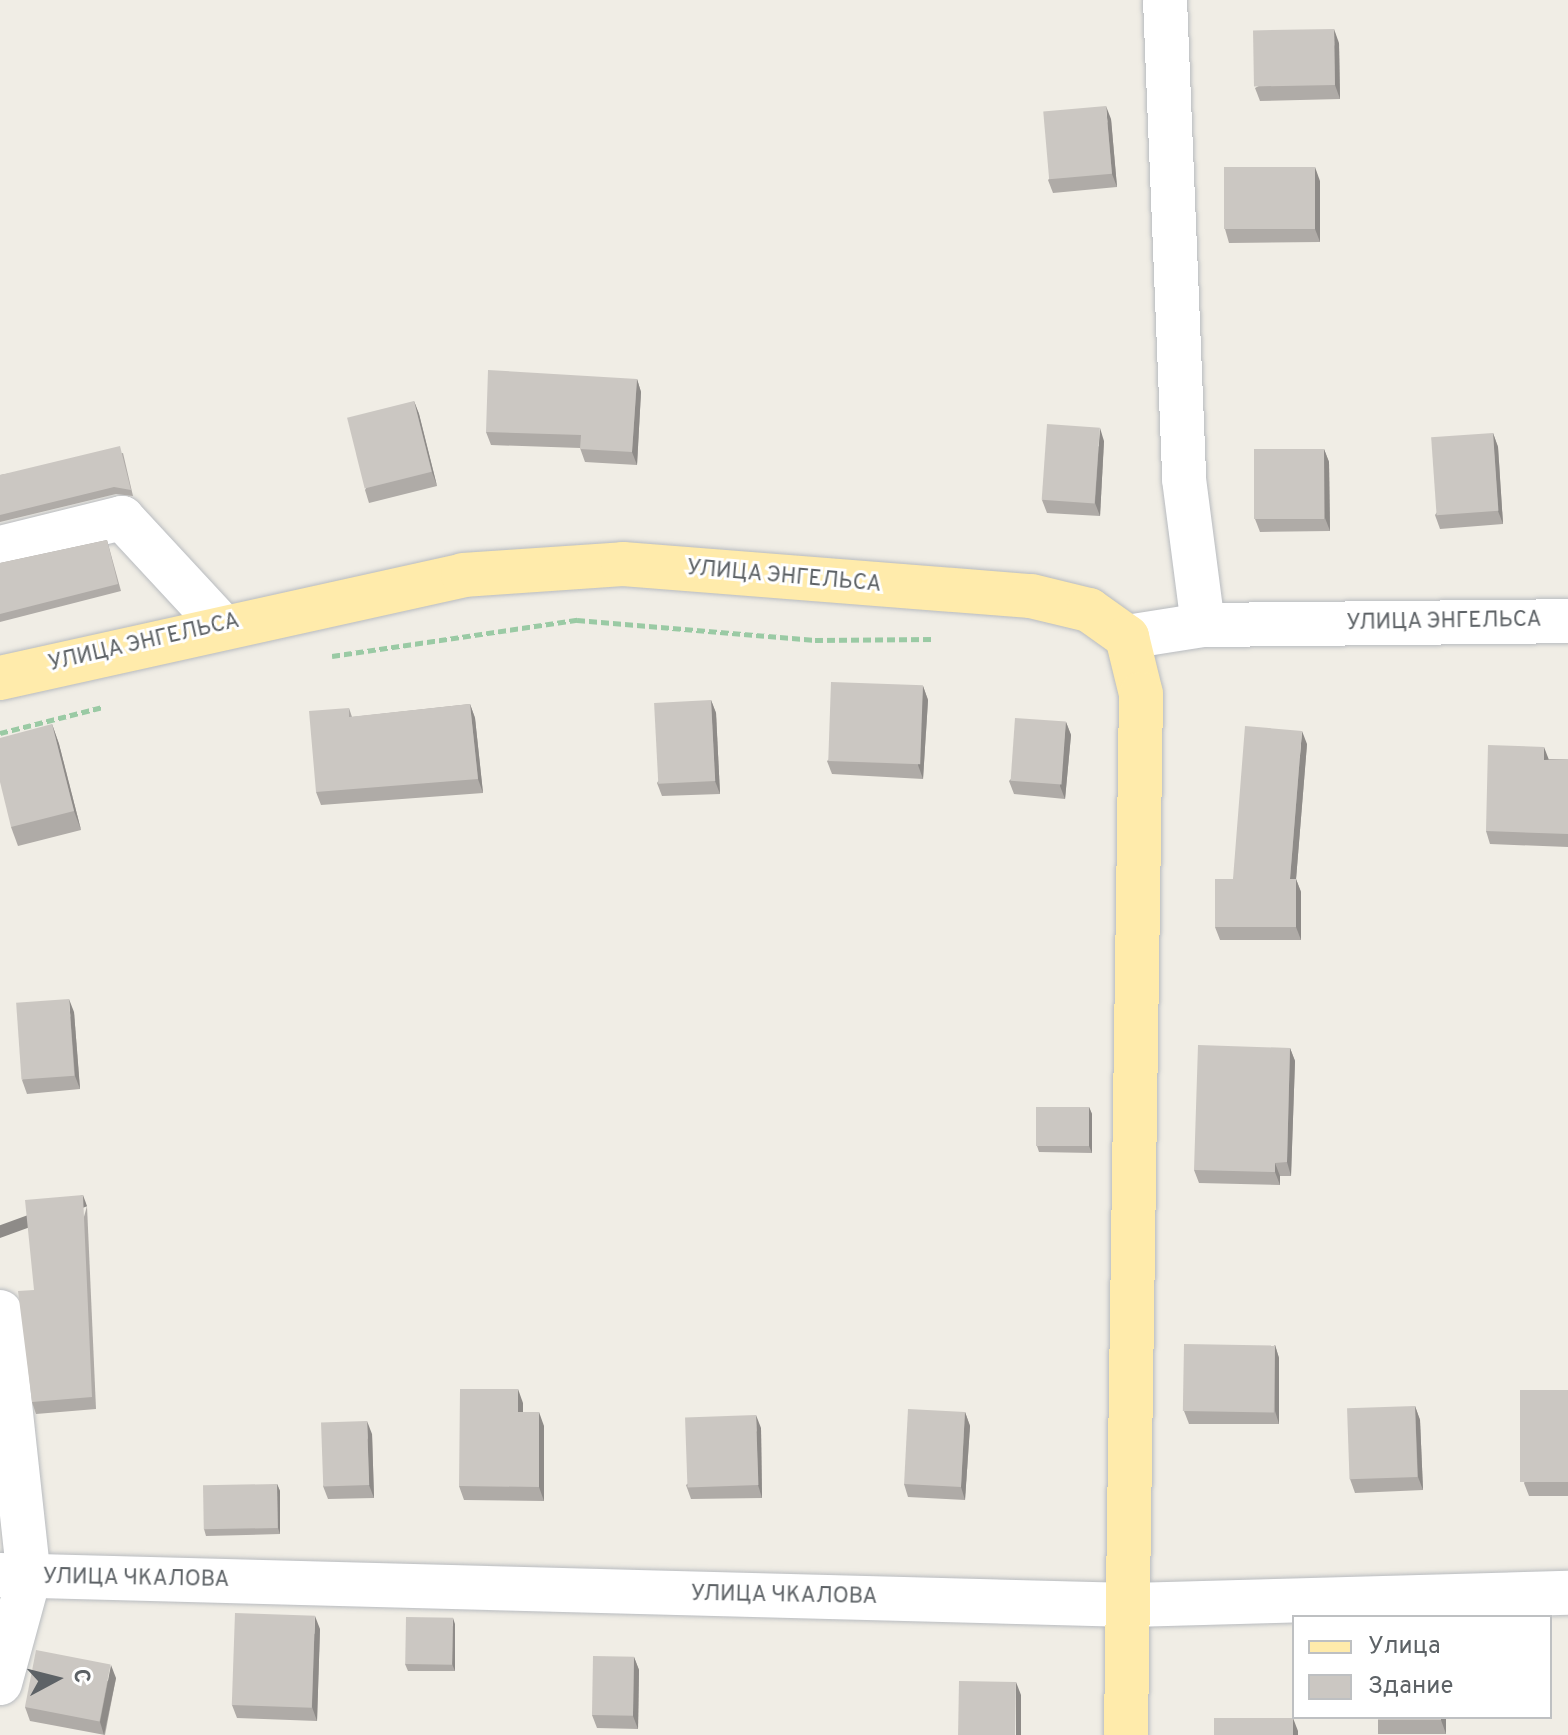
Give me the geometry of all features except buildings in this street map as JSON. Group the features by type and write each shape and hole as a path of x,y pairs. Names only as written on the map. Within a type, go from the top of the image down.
{"main road":[{"name":"УЛИЦА ЭНГЕЛЬСА","path":"0,678 220,624 463,575 623,564 1031,596 1089,610 1127,637"},
{"path":"1126,1735 1131,1605 1141,694 1127,637"}],"street":[{"path":"1165,0 1184,479 1203,625"},
{"path":"0,548 122,518 220,624"},
{"name":"УЛИЦА ЭНГЕЛЬСА","path":"1127,637 1203,625 1568,621"},
{"path":"0,1312 15,1576 0,1683"},
{"name":"УЛИЦА ЧКАЛОВА","path":"15,1576 1131,1605 1568,1593"}],"path":[{"path":"325,657 577,620 815,640 940,639"},
{"path":"0,733 108,706"}]}
